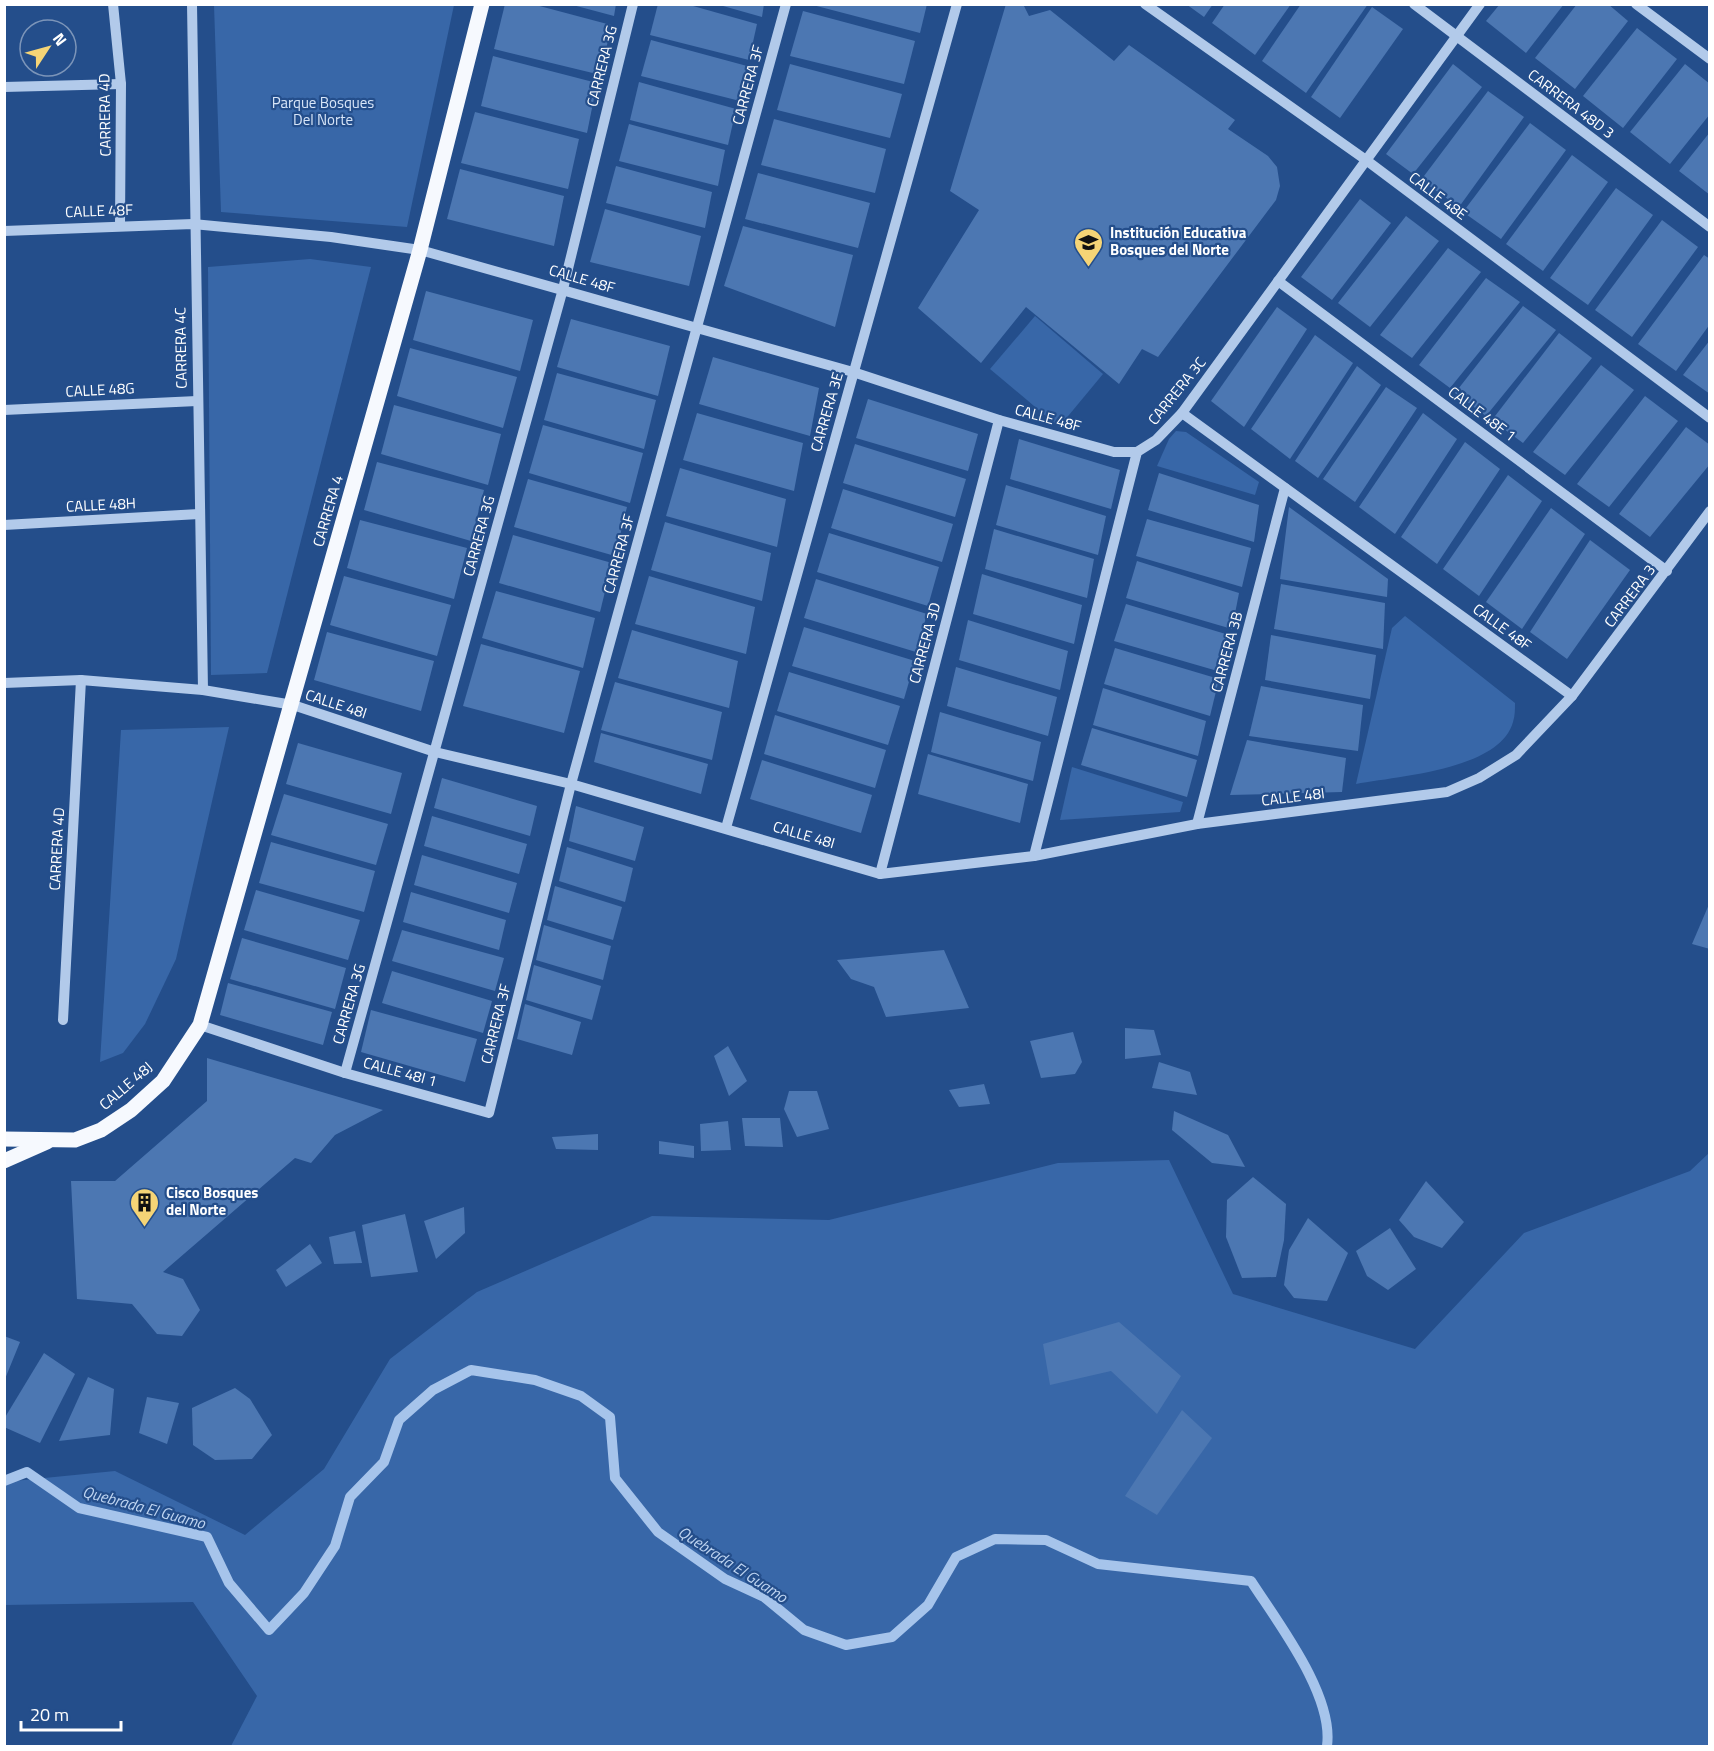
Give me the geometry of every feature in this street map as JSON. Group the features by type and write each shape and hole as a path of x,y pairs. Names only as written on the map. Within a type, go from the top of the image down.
{"main road":[{"name":"CARRERA 4","path":"200,1025 293,705 420,250 482,4"},
{"name":"CALLE 48J","path":"4,1139 75,1140 101,1130 131,1110 163,1081 200,1025"},
{"name":"CALLE 48J","path":"4,1161 52,1140"}],"street":[{"name":"CARRERA 4D","path":"113,4 121,84 120,225"},
{"name":"CARRERA 4C","path":"192,4 203,690"},
{"name":"CARRERA 3G","path":"345,1073 563,289 633,4"},
{"name":"CARRERA 3F","path":"489,1113 571,784 786,4"},
{"name":"CARRERA 3E","path":"726,828 957,4"},
{"name":"CALLE 48E","path":"1145,4 1366,160 1710,418"},
{"name":"CARRERA 48D 3","path":"1414,4 1710,227"},
{"name":"CARRERA 3C","path":"1137,452 1156,440 1182,413 1480,4"},
{"path":"1636,4 1710,59"},
{"path":"4,87 121,84"},
{"name":"CALLE 48F","path":"4,231 194,224 331,237 420,250 854,372 999,420 1114,452 1137,452"},
{"name":"CALLE 48E 1","path":"1278,281 1667,571"},
{"name":"CALLE 48G","path":"4,410 197,401"},
{"name":"CALLE 48F","path":"1182,413 1572,696"},
{"name":"CARRERA 3D","path":"880,873 999,420"},
{"path":"1034,856 1137,452"},
{"name":"CARRERA 3B","path":"1197,824 1285,488"},
{"name":"CARRERA 3","path":"1572,696 1710,511"},
{"name":"CALLE 48H","path":"4,525 199,514"},
{"name":"CARRERA 4D","path":"63,1020 81,680"},
{"name":"CALLE 48I","path":"4,683 81,680 203,690 293,705 435,752 571,784 880,873 1034,856 1197,824 1447,792 1479,778 1516,755 1572,696"},
{"name":"CALLE 48I 1","path":"200,1025 345,1073 489,1113"}],"green space":[{"name":"Parque Bosques Del Norte","path":"214,5 454,5 407,227 221,212"},
{"path":"310,259 371,267 267,673 211,675 208,267"},
{"path":"1035,316 1103,374 1059,427 990,369"},
{"path":"1176,431 1186,432 1259,482 1255,495 1157,466 1169,439"},
{"path":"1405,616 1515,703 1513,722 1504,738 1489,751 1469,761 1421,774 1356,784 1392,628"},
{"path":"229,727 176,959 145,1024 123,1053 100,1062 121,730"},
{"path":"1072,767 1183,802 1180,812 1060,820"},
{"path":"1709,1153 1709,1746 231,1746 257,1696 193,1602 5,1605 4,1482 115,1471 245,1535 324,1469 390,1359 477,1292 652,1216 829,1220 1058,1163 1169,1160 1233,1294 1415,1349 1524,1233 1690,1171"}],"building":[{"path":"505,4 532,4 611,25 601,75 494,49"},
{"path":"569,4 616,4 614,16"},
{"path":"658,4 686,4 757,24 749,60 650,35"},
{"path":"716,4 764,4 762,17"},
{"path":"809,4 927,4 920,33"},
{"name":"Institución Educativa Bosques del Norte","path":"1006,4 1023,4 1029,16 1050,10 1114,61 1129,45 1235,120 1228,129 1268,156 1277,167 1280,186 1276,200 1158,357 1142,349 1119,384 1026,307 981,363 918,308 979,210 950,191"},
{"path":"1186,4 1213,4 1204,17"},
{"path":"1225,4 1291,4 1255,55 1212,23"},
{"path":"1301,4 1368,4 1306,93 1262,61"},
{"path":"1500,4 1564,4 1526,53 1486,21"},
{"path":"1577,4 1608,4 1628,21 1575,89 1535,58"},
{"path":"1372,7 1403,29 1340,118 1311,97"},
{"path":"803,11 915,41 904,84 790,56"},
{"path":"1637,28 1677,59 1623,128 1583,96"},
{"path":"651,40 747,66 740,101 641,76"},
{"path":"493,56 597,83 587,133 481,106"},
{"path":"790,64 902,94 890,138 777,110"},
{"path":"1453,64 1482,87 1413,174 1386,154"},
{"path":"1685,64 1710,84 1710,114 1670,164 1630,132"},
{"path":"639,82 736,109 728,145 630,120"},
{"path":"1488,91 1524,117 1459,207 1421,180"},
{"path":"475,112 579,139 568,189 461,163"},
{"path":"774,119 886,149 875,193 761,165"},
{"path":"1530,123 1566,150 1501,239 1463,212"},
{"path":"629,124 725,150 718,186 619,161"},
{"path":"1710,132 1710,195 1679,171"},
{"path":"1572,155 1608,182 1543,271 1506,244"},
{"path":"616,166 712,192 705,228 606,203"},
{"path":"460,169 564,196 554,246 447,219"},
{"path":"758,173 870,203 858,248 745,219"},
{"path":"1616,188 1653,215 1588,305 1550,278"},
{"path":"1360,199 1391,223 1332,300 1301,277"},
{"path":"605,209 701,236 689,286 590,262"},
{"path":"1406,216 1439,241 1370,327 1338,303"},
{"path":"1662,220 1698,247 1632,337 1595,310"},
{"path":"743,226 853,255 835,327 724,286"},
{"path":"1448,248 1481,272 1412,358 1380,335"},
{"path":"1704,255 1710,259 1710,324 1676,371 1638,344"},
{"path":"1486,278 1520,302 1450,388 1419,365"},
{"path":"426,291 533,320 520,371 413,340"},
{"path":"1523,306 1556,330 1486,416 1455,393"},
{"path":"1277,307 1307,329 1244,427 1211,401"},
{"path":"571,319 670,346 658,396 557,367"},
{"path":"1559,333 1592,358 1523,443 1492,420"},
{"path":"1315,335 1353,363 1290,459 1251,429"},
{"path":"1710,340 1710,394 1683,375"},
{"path":"410,348 517,377 503,428 397,396"},
{"path":"713,357 819,388 810,436 699,404"},
{"path":"1601,365 1634,390 1565,475 1533,452"},
{"path":"1357,366 1381,385 1318,478 1295,461"},
{"path":"557,373 656,400 644,449 544,420"},
{"path":"1386,387 1417,408 1355,502 1323,479"},
{"path":"1645,396 1678,421 1609,507 1577,484"},
{"path":"868,399 978,434 968,471 856,438"},
{"path":"394,405 501,434 488,485 381,454"},
{"path":"697,413 803,443 794,491 683,460"},
{"path":"1423,413 1457,439 1395,534 1359,507"},
{"path":"543,425 643,453 630,503 529,473"},
{"path":"1686,427 1710,445 1710,464 1650,537 1619,514"},
{"path":"1019,439 1120,470 1111,509 1010,479"},
{"path":"1465,442 1500,469 1437,564 1401,537"},
{"path":"855,444 966,479 955,517 843,483"},
{"path":"377,462 484,490 471,541 364,510"},
{"path":"680,468 786,499 777,547 666,516"},
{"path":"1159,473 1259,505 1254,542 1148,510"},
{"path":"1508,475 1542,501 1479,596 1443,569"},
{"path":"528,479 627,507 615,556 514,527"},
{"path":"1006,485 1106,516 1098,555 996,525"},
{"path":"843,489 953,524 942,562 831,528"},
{"path":"1289,507 1388,579 1387,597 1280,579"},
{"path":"1551,508 1585,534 1522,629 1486,602"},
{"path":"1147,519 1251,548 1242,587 1136,556"},
{"path":"360,520 467,548 454,599 347,568"},
{"path":"665,522 771,553 762,601 651,570"},
{"path":"994,529 1094,559 1087,598 985,569"},
{"path":"829,533 939,567 928,606 817,572"},
{"path":"513,535 612,563 600,612 499,583"},
{"path":"1590,540 1630,570 1567,659 1530,632"},
{"path":"1137,561 1239,593 1232,629 1126,598"},
{"path":"982,574 1082,605 1074,644 973,614"},
{"path":"344,576 451,605 437,656 330,625"},
{"path":"649,576 755,607 746,654 635,624"},
{"path":"816,579 927,614 916,652 804,618"},
{"path":"1281,584 1385,603 1383,649 1274,629"},
{"path":"496,591 595,618 583,668 482,638"},
{"path":"1126,604 1229,635 1221,672 1114,641"},
{"path":"968,620 1068,651 1060,690 959,660"},
{"path":"804,627 915,661 904,699 792,666"},
{"path":"632,630 738,661 729,708 618,678"},
{"path":"327,632 434,661 421,711 314,680"},
{"path":"1271,635 1376,655 1370,699 1265,680"},
{"path":"481,644 580,671 564,733 463,706"},
{"path":"1115,648 1219,679 1210,716 1104,684"},
{"path":"956,667 1057,697 1048,736 947,706"},
{"path":"789,672 900,706 888,745 777,711"},
{"path":"615,682 722,712 712,760 601,730"},
{"path":"1261,686 1363,705 1358,751 1249,736"},
{"path":"1103,688 1206,721 1198,756 1093,725"},
{"path":"940,712 1041,742 1033,781 931,752"},
{"path":"775,715 886,750 875,788 764,754"},
{"path":"1092,728 1197,760 1187,797 1081,765"},
{"path":"601,733 708,764 701,794 594,762"},
{"path":"1247,740 1346,758 1342,792 1230,795"},
{"path":"298,743 402,773 391,814 286,784"},
{"path":"928,754 1028,784 1020,823 918,794"},
{"path":"762,760 872,795 861,833 750,799"},
{"path":"442,778 537,806 530,836 434,808"},
{"path":"284,794 388,824 376,865 271,835"},
{"path":"576,806 644,827 635,861 569,841"},
{"path":"432,816 527,844 519,874 424,846"},
{"path":"271,842 375,871 364,912 259,883"},
{"path":"567,847 633,868 625,902 559,881"},
{"path":"422,855 517,883 509,913 414,885"},
{"path":"555,886 622,907 613,940 547,920"},
{"path":"256,890 360,920 348,960 244,930"},
{"path":"411,892 506,920 499,950 403,922"},
{"path":"1710,902 1710,949 1692,944"},
{"path":"544,925 611,946 603,980 536,960"},
{"path":"402,930 504,958 495,991 392,961"},
{"path":"242,938 346,968 335,1009 230,979"},
{"path":"944,950 969,1008 886,1017 874,987 851,979 837,960"},
{"path":"534,965 601,986 592,1020 526,1000"},
{"path":"392,971 492,1001 483,1033 382,1003"},
{"path":"228,983 332,1012 323,1045 220,1015"},
{"path":"525,1004 581,1022 572,1055 517,1039"},
{"path":"371,1010 477,1039 465,1082 361,1052"},
{"path":"1125,1028 1154,1030 1161,1055 1125,1059"},
{"path":"1073,1032 1082,1062 1075,1074 1041,1078 1030,1041"},
{"path":"728,1046 747,1081 729,1096 714,1056"},
{"name":"Cisco Bosques del Norte","path":"207,1058 383,1110 335,1135 311,1163 295,1158 163,1272 183,1279 200,1310 182,1336 157,1334 132,1304 77,1299 71,1181 115,1181 207,1101"},
{"path":"1159,1062 1190,1072 1197,1095 1152,1088"},
{"path":"984,1084 990,1104 959,1107 949,1090"},
{"path":"789,1091 817,1091 829,1129 797,1137 784,1109"},
{"path":"1174,1111 1228,1135 1245,1167 1212,1163 1172,1130"},
{"path":"742,1118 780,1118 783,1147 745,1146"},
{"path":"728,1121 731,1150 701,1151 700,1124"},
{"path":"598,1134 598,1150 556,1149 552,1137"},
{"path":"659,1141 694,1146 694,1158 659,1154"},
{"path":"1253,1177 1286,1204 1284,1240 1276,1277 1242,1278 1226,1237 1227,1200"},
{"path":"1426,1181 1464,1222 1442,1248 1414,1237 1399,1220"},
{"path":"464,1207 465,1233 436,1259 424,1221"},
{"path":"405,1214 418,1272 371,1277 362,1225"},
{"path":"1308,1218 1348,1253 1327,1301 1294,1298 1284,1285 1289,1250"},
{"path":"1390,1228 1416,1269 1388,1290 1367,1276 1356,1251"},
{"path":"355,1231 362,1263 334,1264 329,1237"},
{"path":"310,1244 322,1263 286,1287 276,1270"},
{"path":"1119,1322 1181,1376 1157,1414 1111,1371 1050,1385 1043,1344"},
{"path":"4,1336 20,1342 5,1379 4,1379"},
{"path":"44,1353 75,1374 40,1443 4,1427 4,1419"},
{"path":"88,1377 114,1389 110,1435 59,1441"},
{"path":"235,1388 250,1399 272,1435 252,1459 215,1460 193,1445 192,1408"},
{"path":"147,1397 179,1403 167,1444 139,1433"},
{"path":"1182,1410 1212,1438 1157,1515 1125,1496"}],"waterway":[{"name":"Quebrada El Guamo","path":"4,1481 27,1472 79,1508 207,1537 229,1583 269,1630 304,1593 335,1546 350,1497 384,1462 399,1420 433,1390 471,1370 535,1380 581,1396 610,1417 615,1478 658,1532 725,1579 764,1597 804,1630 846,1645 892,1637 928,1605 956,1557 995,1539 1046,1540 1098,1564 1251,1581 1289,1638 1313,1682 1327,1726 1327,1746"}],"place":[{"name":"Institución Educativa Bosques del Norte","path":"1089,268"},
{"name":"Cisco Bosques del Norte","path":"145,1228"}]}
